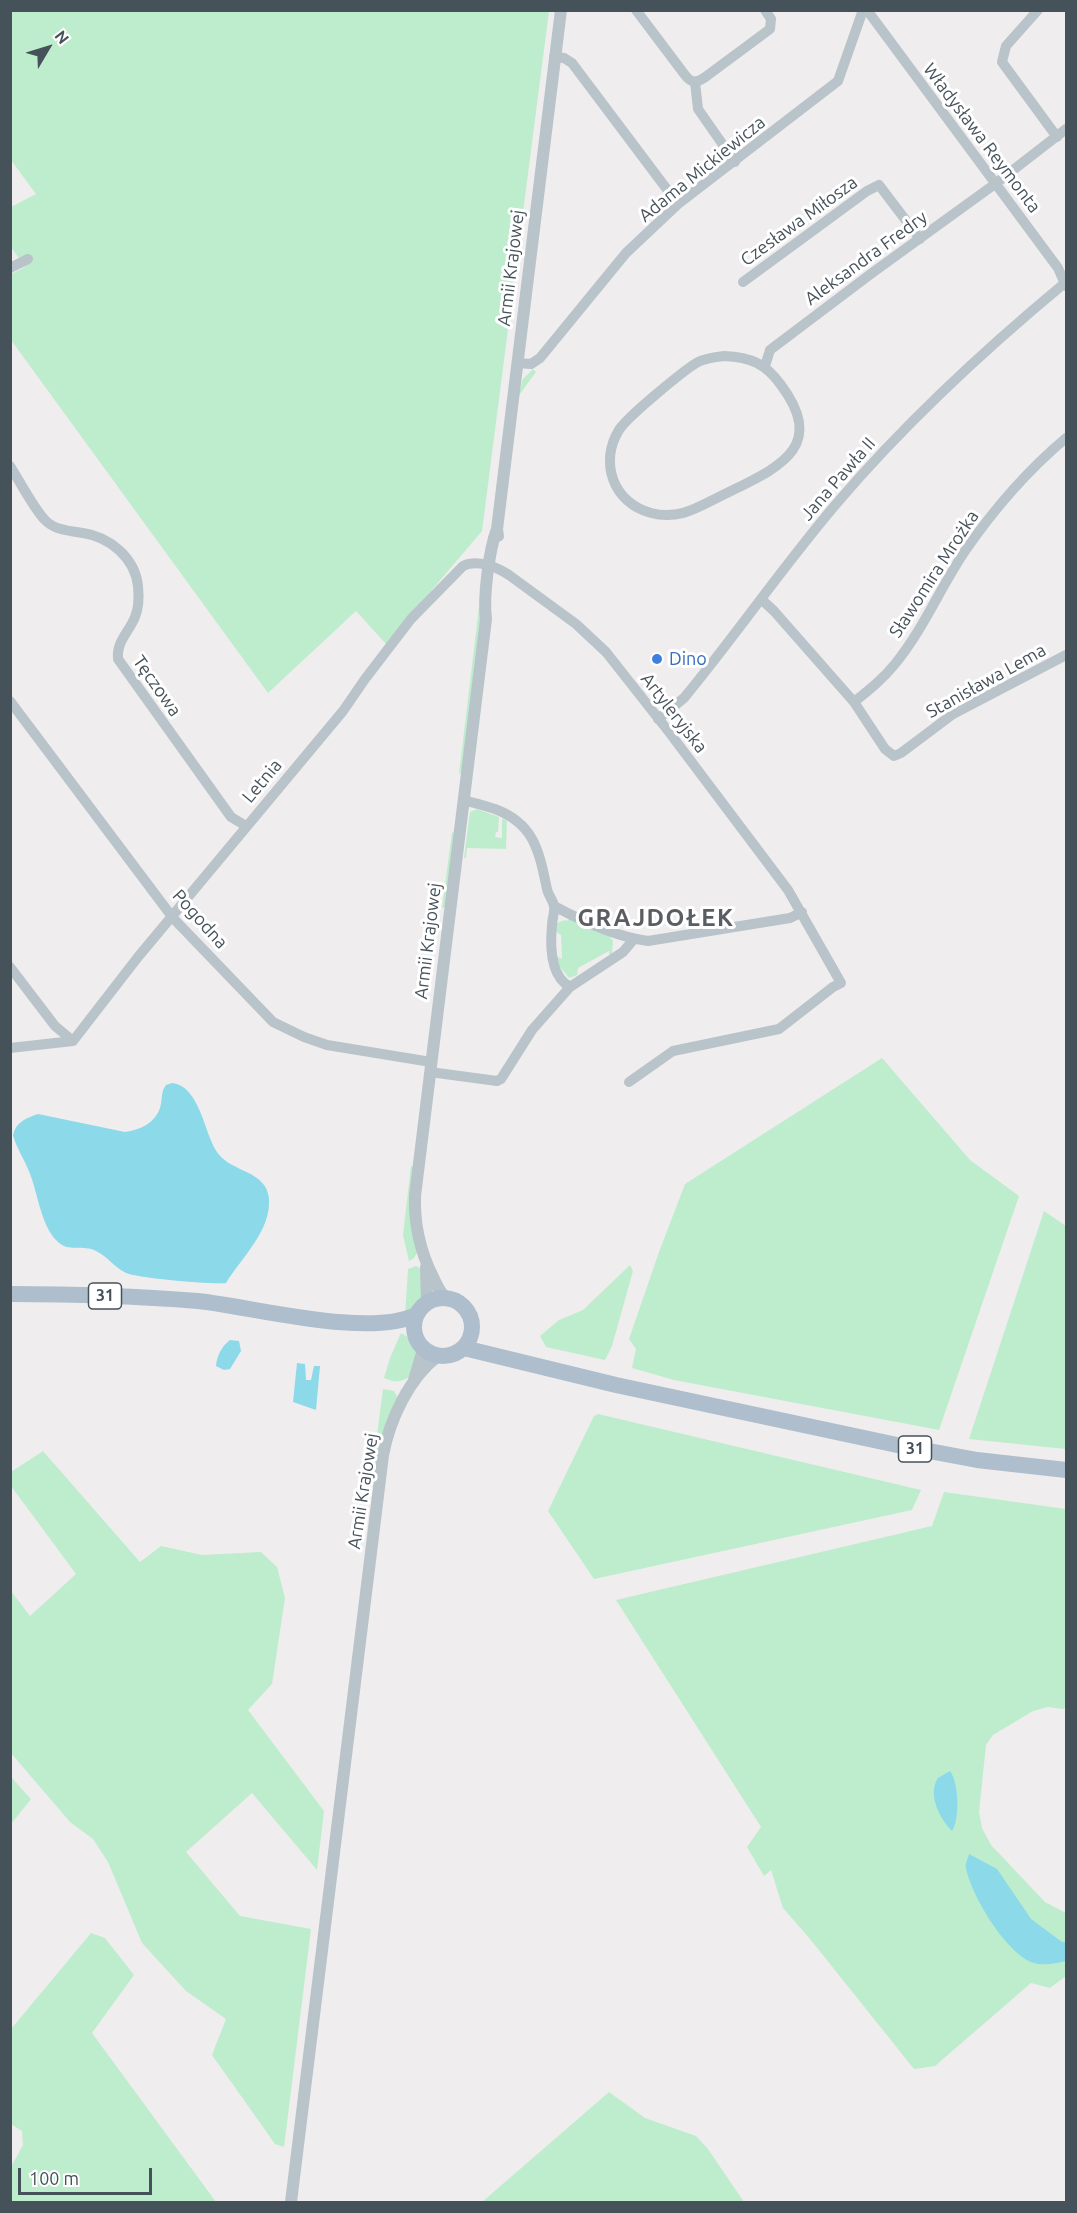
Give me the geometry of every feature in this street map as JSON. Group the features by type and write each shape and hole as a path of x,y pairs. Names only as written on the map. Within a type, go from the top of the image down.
{"main road":[{"name":"31","path":"10,1294 100,1295 200,1302 323,1320 383,1324 411,1331 418,1341 438,1356"},
{"path":"418,1341 416,1315 427,1302 446,1297"},
{"name":"31","path":"446,1297 459,1302 466,1308 471,1317 473,1331 484,1343 504,1357"},
{"name":"31","path":"383,1324 416,1315"},
{"path":"438,1356 452,1355 464,1348 473,1331"},
{"name":"31","path":"464,1348 606,1383 885,1443 977,1460 1066,1470"}],"street":[{"name":"Armii Krajowej","path":"446,1297 438,1289 426,1266 418,1238 414,1208 486,619 491,608 492,541 497,529 561,10"},
{"path":"636,10 689,80 695,82 704,78 770,28 771,19 765,10"},
{"name":"Adama Mickiewicza","path":"518,363 531,364 540,358 626,253 678,204 838,81 863,10"},
{"name":"Władysława Reymonta","path":"867,10 1058,268 1066,284"},
{"path":"1038,10 1005,46 1002,62 1057,137"},
{"path":"554,57 564,58 573,63 678,204"},
{"path":"695,82 697,103 702,116 735,162"},
{"name":"Aleksandra Fredry","path":"765,366 770,350 1066,129"},
{"name":"Czesława Miłosza","path":"743,282 867,190 879,185 920,239"},
{"path":"10,268 28,259"},
{"name":"Jana Pawła II","path":"658,719 684,698 844,495 916,417 963,371 1066,284"},
{"path":"724,356 738,356 765,366 789,396 800,421 796,444 790,456 781,465 682,515 652,513 638,508 622,496 611,476 609,466 614,441 628,419 688,368 699,362 724,356"},
{"name":"Sławomira Mrożka","path":"854,702 876,685 894,665 910,643 965,552 996,509 1066,438"},
{"name":"Tęczowa","path":"10,466 46,521 65,531 85,533 116,546 133,566 137,577 139,600 136,616 117,650 118,658 231,817 246,826"},
{"name":"Letnia","path":"73,1041 138,957 173,918 246,826 343,711 411,619 463,566 472,563 493,567"},
{"name":"Artyleryjska","path":"493,567 509,575 576,624 606,652 741,827 802,912 842,982 832,987 779,1029 674,1051 629,1082"},
{"path":"761,599 854,702"},
{"name":"Stanisława Lema","path":"854,702 885,749 894,756 953,714 1066,656"},
{"name":"Pogodna","path":"10,701 173,918 273,1022 303,1037 327,1045 430,1067"},
{"path":"464,801 476,802 511,816 527,830 539,852 548,893 554,906 550,942 554,963 561,982 570,987"},
{"path":"554,906 634,939 648,941 790,918 802,912"},
{"path":"430,1067 497,1081 501,1079 532,1029 570,987 624,952 634,939"},
{"path":"10,967 55,1026 73,1041"},
{"path":"10,1048 73,1041"},
{"name":"Armii Krajowej","path":"426,1266 427,1302"},
{"name":"Armii Krajowej","path":"291,2202 385,1443 394,1419 414,1381 422,1353 418,1341"},
{"name":"Armii Krajowej","path":"414,1381 438,1356"}],"green space":[{"path":"11,11 549,11 482,531 386,644 356,611 268,693 11,340 11,274 25,267 11,247 11,207 36,194 11,160"},
{"path":"533,369 536,372 517,398 523,379"},
{"path":"482,604 462,772 459,774 479,607"},
{"path":"477,809 499,817 498,832 495,837 502,838 502,820 503,818 507,821 506,849 467,848 466,858 464,858 470,812"},
{"path":"452,832 455,834 446,907 442,908"},
{"path":"569,918 611,936 613,940 612,954 609,954 609,951 578,968 577,975 569,978 559,968 556,956 562,959 561,935 556,932 557,923 567,921"},
{"path":"882,1058 970,1160 1019,1196 939,1430 674,1380 632,1368 636,1349 629,1339 685,1184"},
{"path":"411,1166 414,1166 417,1253 409,1261 403,1235"},
{"path":"1044,1211 1066,1226 1066,1449 969,1439"},
{"path":"630,1265 633,1271 612,1346 605,1360 546,1347 540,1336 559,1320 583,1310"},
{"path":"416,1266 421,1269 422,1300 405,1316 408,1269"},
{"path":"401,1333 413,1340 417,1350 409,1377 394,1381 384,1378"},
{"path":"383,1389 394,1391 398,1398 377,1473 374,1475 372,1474"},
{"path":"598,1414 921,1490 912,1510 594,1579 548,1511 594,1416"},
{"path":"43,1451 140,1562 161,1546 202,1555 261,1552 277,1567 285,1598 272,1684 248,1710 324,1811 317,1870 252,1793 186,1852 240,1916 311,1929 284,2147 275,2144 212,2055 226,2019 186,1991 142,1943 108,1862 93,1839 70,1822 11,1753 11,1591 30,1616 76,1574 11,1486 11,1472"},
{"path":"944,1492 1066,1509 1066,1707 1063,1709 1048,1707 1033,1711 993,1735 986,1745 979,1812 982,1828 991,1845 1045,1902 1066,1913 1066,1976 1050,1988 1031,1983 935,2066 914,2069 783,1908 771,1870 764,1876 747,1847 761,1827 616,1600 932,1526"},
{"path":"11,1777 31,1799 11,1824"},
{"path":"91,1933 105,1938 134,1975 92,2033 216,2202 11,2202 11,2167 23,2145 22,2131 11,2124 11,2029"},
{"path":"609,2092 645,2118 696,2136 708,2149 744,2202 482,2202"}],"water":[{"path":"172,1083 189,1092 200,1112 212,1144 223,1159 255,1177 267,1190 269,1199 265,1222 254,1243 226,1283 175,1281 133,1275 122,1271 96,1251 61,1245 47,1226 31,1178 13,1135 16,1127 22,1121 38,1114 125,1132 136,1130 155,1118 160,1108 164,1088"},
{"path":"230,1340 239,1341 241,1351 230,1369 224,1370 216,1366 220,1351"},
{"path":"297,1363 305,1364 306,1380 311,1380 314,1366 320,1366 316,1410 293,1402"},
{"path":"950,1771 955,1784 957,1801 955,1825 952,1831 939,1813 934,1799 935,1784 938,1778"},
{"path":"969,1854 997,1869 1031,1919 1062,1942 1066,1942 1066,1961 1050,1964 1034,1963 1024,1958 1002,1937 983,1908 969,1880 966,1863"}],"place":[{"name":"Dino","path":"657,659"}],"district":[{"name":"GRAJDOŁEK","path":"656,918"}]}
